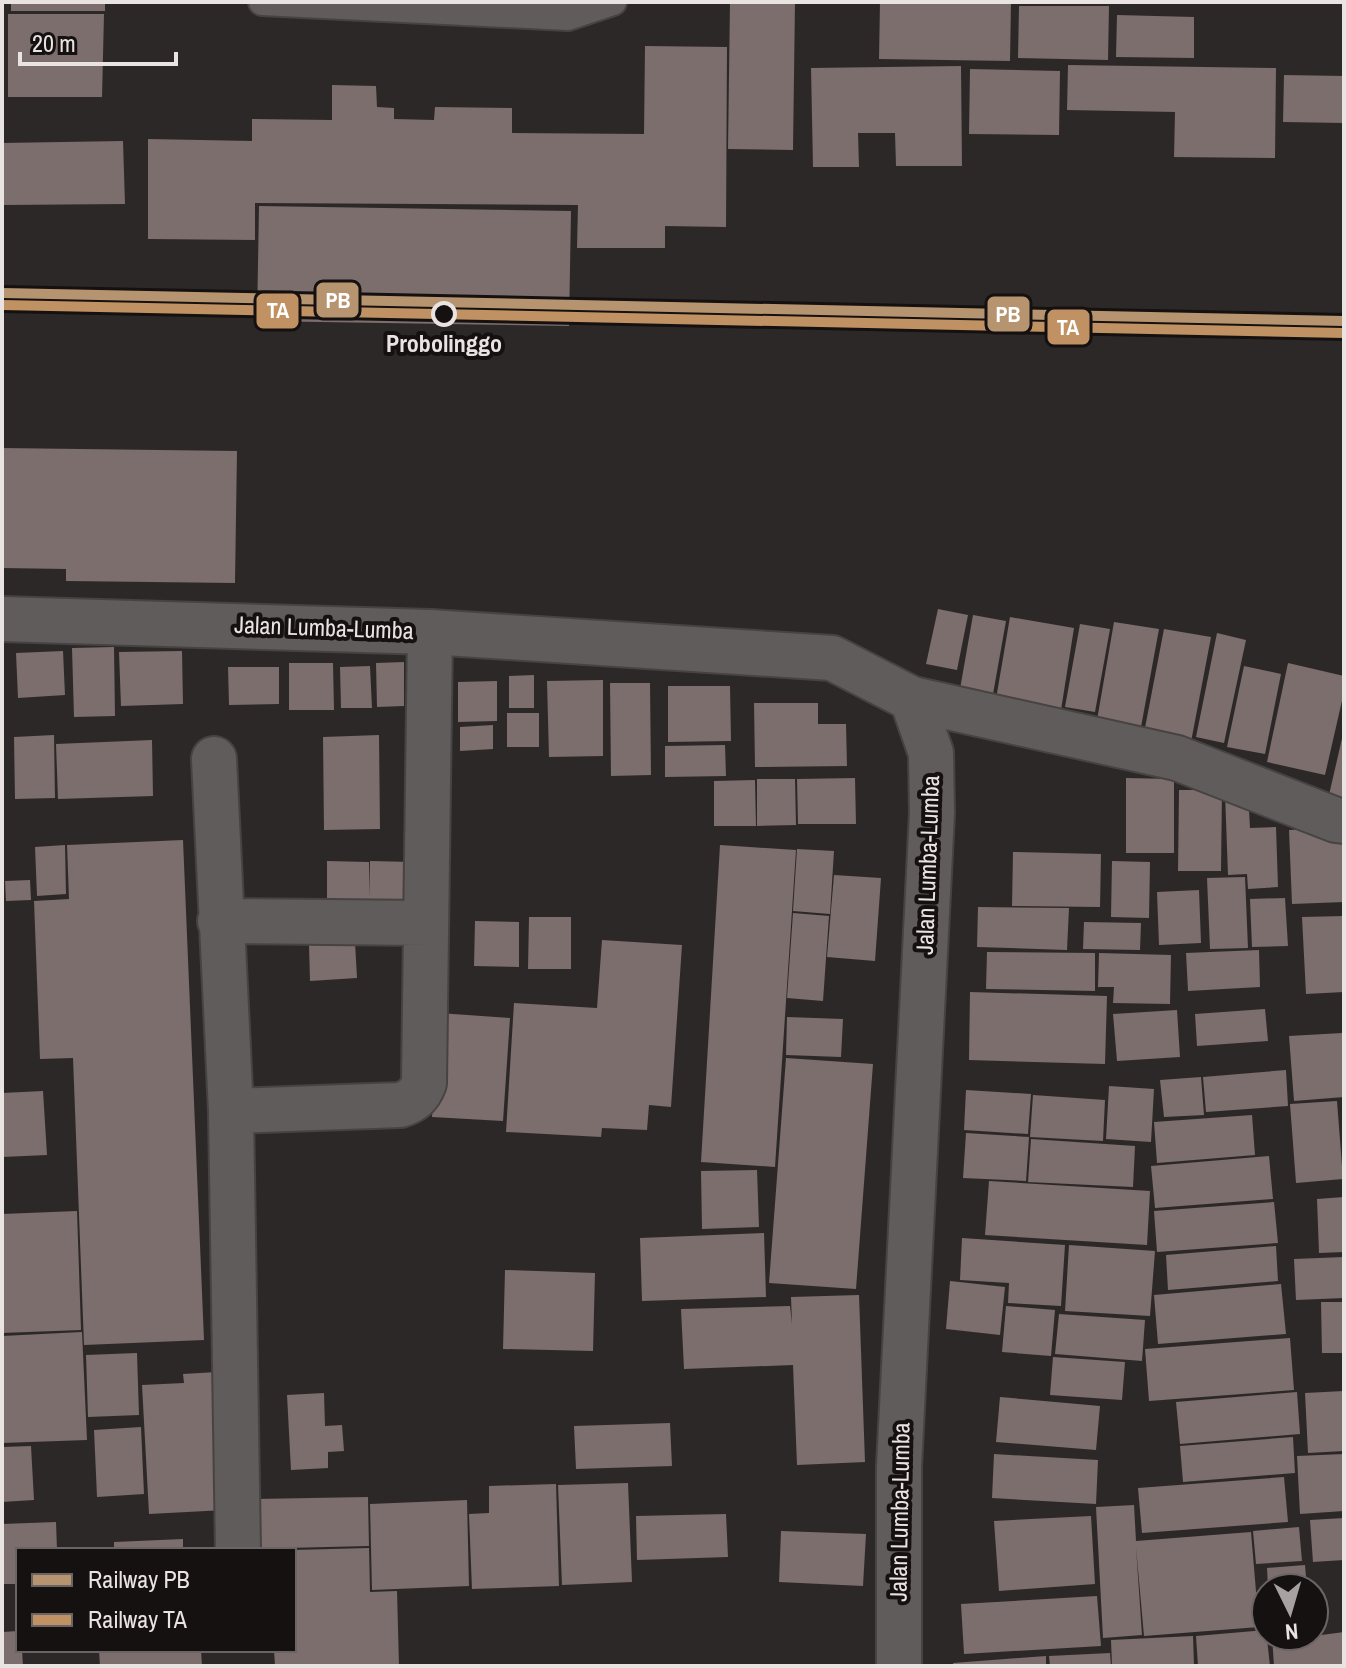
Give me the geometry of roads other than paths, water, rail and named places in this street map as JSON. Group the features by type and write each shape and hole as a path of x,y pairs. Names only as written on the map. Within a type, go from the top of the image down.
{"street":[{"name":"Jalan Lumba-Lumba","path":"2,619 430,632 832,658 912,699 931,753 932,813 899,1467 899,1666"},
{"path":"231,1111 400,1105 412,1101 421,1093 424,1083 430,632"},
{"path":"912,699 1177,758 1344,821"},
{"path":"214,759 231,1111 238,1548"},
{"path":"220,921 426,923"}],"lane":[{"path":"262,2 568,17 613,2"}],"rail line":[{"name":"PB","path":"2,293 1344,321"},
{"name":"TA","path":"2,305 1344,333"}],"place":[{"name":"Probolinggo","path":"444,314"}]}
